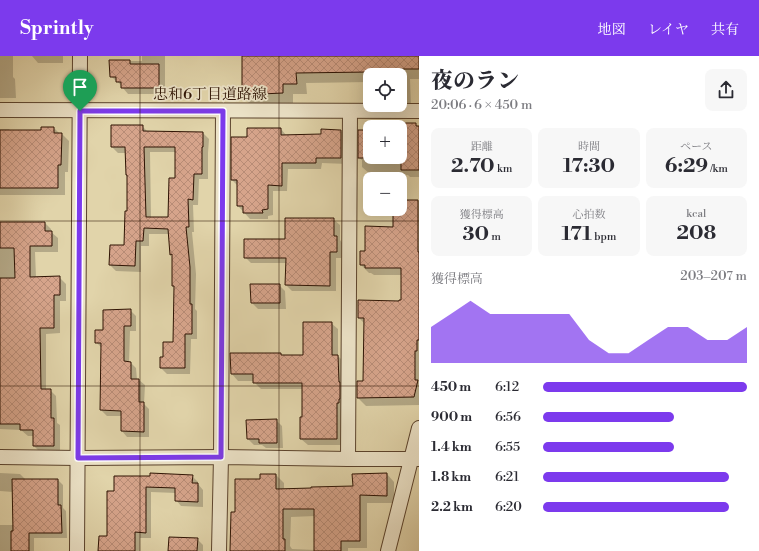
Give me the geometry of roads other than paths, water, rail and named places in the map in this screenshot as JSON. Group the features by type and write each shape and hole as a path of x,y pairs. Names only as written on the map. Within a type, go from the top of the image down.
{"street":[{"path":"77,551 80,56"},
{"name":"忠和6丁目道路線","path":"0,110 419,111"},
{"path":"219,551 223,111"},
{"path":"348,459 350,111"},
{"path":"388,551 415,459 419,428"},
{"path":"0,457 415,459"}]}
